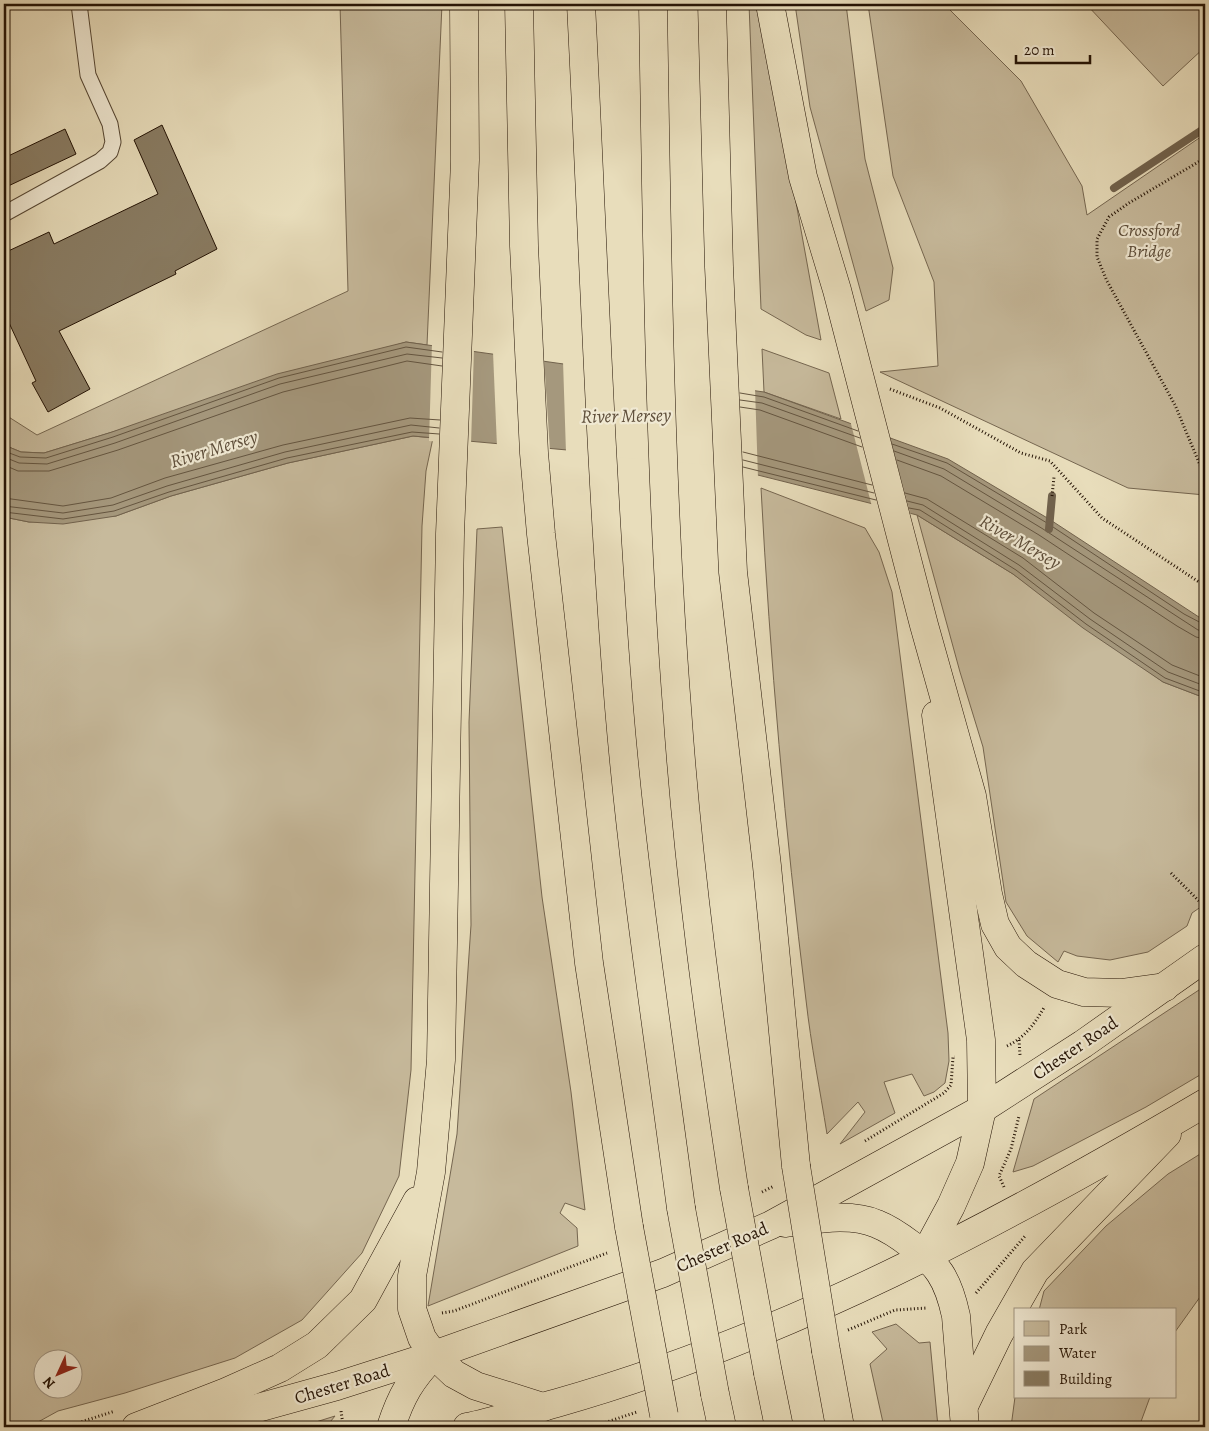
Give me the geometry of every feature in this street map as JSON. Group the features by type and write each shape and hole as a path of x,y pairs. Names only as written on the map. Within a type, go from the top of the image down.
{"highway":[{"path":"464,4 465,160 450,534 441,1060 432,1172 412,1276 412,1309 422,1338 434,1355 454,1374 476,1386 544,1407"},
{"path":"465,160 482,4"},
{"path":"520,4 524,246 540,534 589,963 629,1227 665,1421"},
{"path":"581,4 608,546 619,709 636,872 681,1208 722,1427"},
{"path":"653,4 667,558 677,710 710,1032 734,1188 779,1427"},
{"path":"712,4 719,267 734,572 767,866 796,1166 840,1427"},
{"path":"770,4 804,176 916,588 924,625 972,796 988,894 996,924 1008,947 1051,981 1084,992 1121,993 1165,988"},
{"path":"924,625 981,1046 982,1109 970,1163 951,1206 924,1256"},
{"name":"Chester Road","path":"189,1427 337,1386 434,1355 663,1274 771,1225 982,1109 1083,1044 1205,958"},
{"path":"473,1427 608,1388 727,1347 826,1303 924,1256 1016,1208 1197,1107"},
{"path":"964,1417 998,1334 1028,1280 1085,1217 1197,1107"},
{"path":"136,1427 280,1368 317,1345 363,1300 403,1231 432,1172"},
{"path":"771,1225 821,1219 849,1219 876,1223 924,1256 940,1273 953,1302 956,1316 964,1417"},
{"path":"391,1427 400,1400 414,1375 434,1355"}],"lane":[{"path":"4,214 100,161 110,152 113,142 110,124 88,75 79,4"}],"path":[{"path":"1205,158 1109,217 1097,239 1097,257 1107,281 1175,405 1205,477"},
{"path":"886,387 940,408 1021,453 1050,461 1066,476 1082,498 1102,518 1205,586"},
{"path":"1052,496 1054,477"},
{"path":"1172,873 1205,907"},
{"path":"952,1057 981,1046 1001,1048 1019,1040 1034,1025 1051,981"}],"green space":[{"path":"340,4 442,4 427,345 406,342 44,453 21,452 4,445 4,414 37,435 348,291"},
{"path":"749,4 760,4 821,340 806,335 761,309"},
{"path":"795,4 846,4 865,159 893,268 889,300 866,311 810,107"},
{"name":"Crossford Bridge","path":"868,4 944,4 1021,81 1082,186 1087,215 1205,134 1205,495 1128,488 880,372 938,366 934,282 893,176"},
{"path":"1086,4 1205,4 1205,47 1163,86"},
{"path":"762,349 829,373 841,419 764,392"},
{"path":"413,436 433,438 426,471 422,526 411,1070 399,1176 362,1253 302,1320 235,1358 125,1393 58,1411 29,1427 4,1427 4,517 29,522 116,516 171,496 288,463"},
{"path":"761,488 865,528 879,552 892,592 948,1033 949,1061 945,1083 934,1092 924,1096 912,1074 884,1082 895,1113 840,1144 865,1112 858,1102 827,1134 808,1017 791,872 769,616"},
{"path":"917,515 1013,574 1163,682 1205,698 1205,904 1192,913 1187,926 1148,952 1110,960 1077,956 1064,951 1058,962 1027,936 1006,902 983,747 960,672"},
{"path":"502,527 542,897 571,1092 585,1210 565,1203 560,1213 577,1228 578,1246 428,1306 457,1134 471,925 469,722 477,529"},
{"path":"1205,986 1205,1072 1146,1107 1033,1166 1013,1172 1034,1099"},
{"path":"1205,1151 1205,1290 1176,1331 1176,1308 1040,1308 1044,1291 1106,1226 1168,1174"},
{"path":"896,1324 919,1343 930,1342 938,1427 884,1427 870,1364 887,1349 872,1332"},
{"path":"1015,1398 1150,1398 1139,1427 1011,1427"},
{"path":"335,1416 326,1427 300,1427"}],"water":[{"name":"River Mersey","path":"406,342 764,392 948,459 1049,519 1205,621 1205,698 1163,682 1083,628 1013,574 917,515 710,463 413,436 288,463 171,496 116,516 63,524 29,522 4,517 4,445 21,452 44,453 112,432 277,374"}],"pier":[{"path":"432,343 474,349 471,444 429,441"},
{"path":"493,352 544,359 550,451 497,447"},
{"path":"563,361 755,388 758,478 710,465 566,453"},
{"path":"850,420 889,434 911,516 872,507"}],"building":[{"path":"162,125 217,249 175,271 176,274 59,331 90,389 48,412 32,383 36,381 4,312 4,253 49,232 54,244 158,194 134,140"},
{"path":"65,129 76,154 4,188 4,158"}],"waterway":[{"path":"1114,188 1205,128"},
{"path":"1049,529 1052,496"}]}
